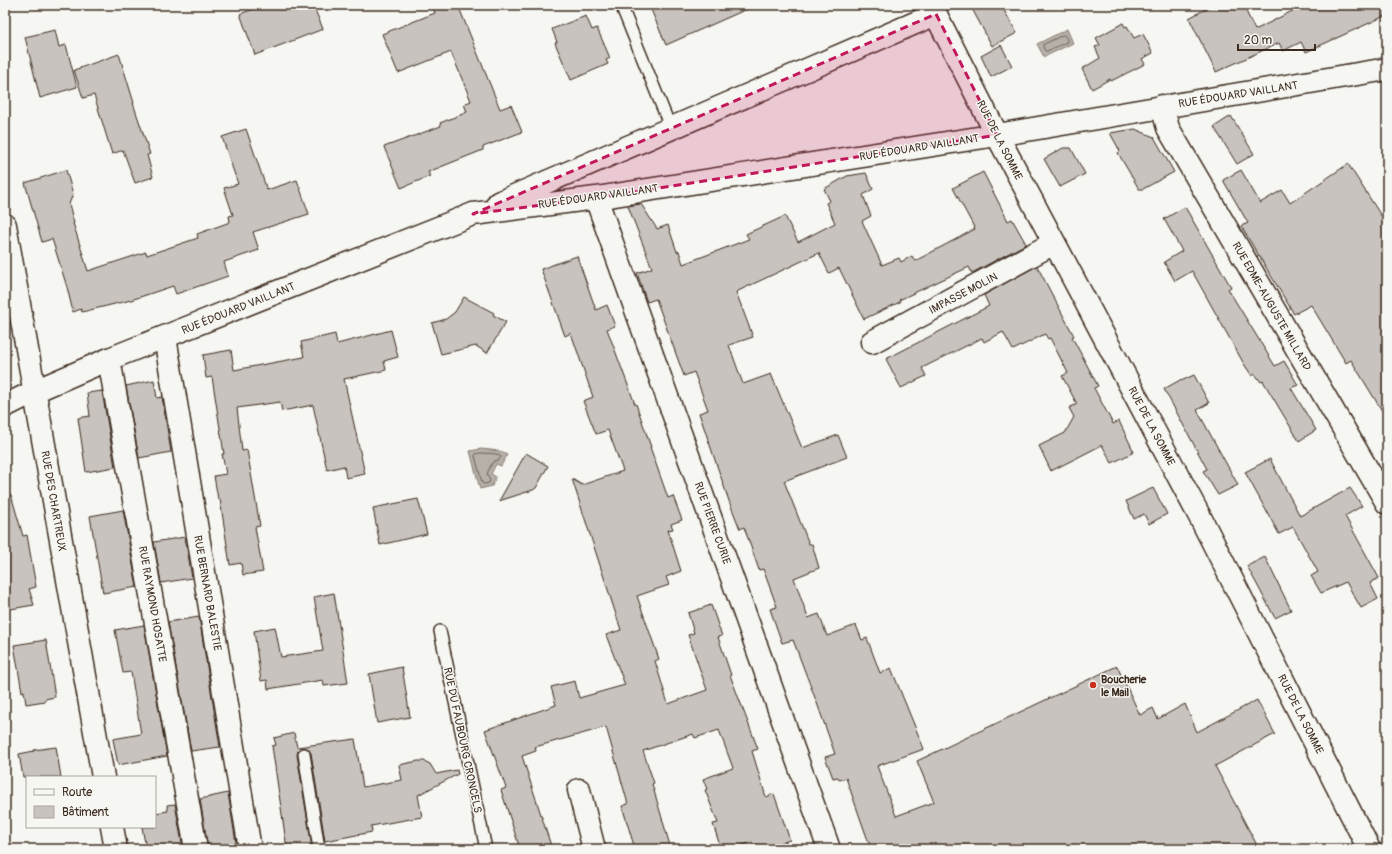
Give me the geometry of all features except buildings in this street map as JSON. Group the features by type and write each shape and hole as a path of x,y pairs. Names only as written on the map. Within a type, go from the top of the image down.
{"street":[{"name":"RUE ÉDOUARD VAILLANT","path":"5,406 109,358 473,214 671,129 933,9"},
{"name":"RUE DE LA SOMME","path":"933,9 997,135 1200,517 1369,849"},
{"name":"RUE ÉDOUARD VAILLANT","path":"473,214 596,198 997,135 1387,69"},
{"name":"RUE EDME-AUGUSTE MILLARD","path":"1162,106 1168,128 1387,503"},
{"name":"RUE PIERRE CURIE","path":"596,198 830,849"},
{"name":"RUE DES CHARTREUX","path":"5,226 103,776"},
{"name":"IMPASSE MOLIN","path":"872,342 1054,243"},
{"name":"RUE BERNARD BALESTIE","path":"165,337 250,849"},
{"name":"RUE RAYMOND HOSATTE","path":"109,358 196,849"},
{"path":"579,790 594,849"},
{"path":"112,828 116,849"}],"lane":[{"path":"621,5 671,129"},
{"name":"RUE DU FAUBOURG CRONCELS","path":"440,631 486,849"},
{"path":"304,754 319,849"}],"highlighted area":[{"path":"936,14 997,135 596,198 473,214"}],"water":[{"path":"1067,29 1073,43 1044,57 1037,44"},
{"path":"481,449 500,451 507,455 501,466 496,464 491,474 496,477 492,486 480,489 470,451"}],"place":[{"name":"Boucherie le Mail","path":"1093,685"}]}
